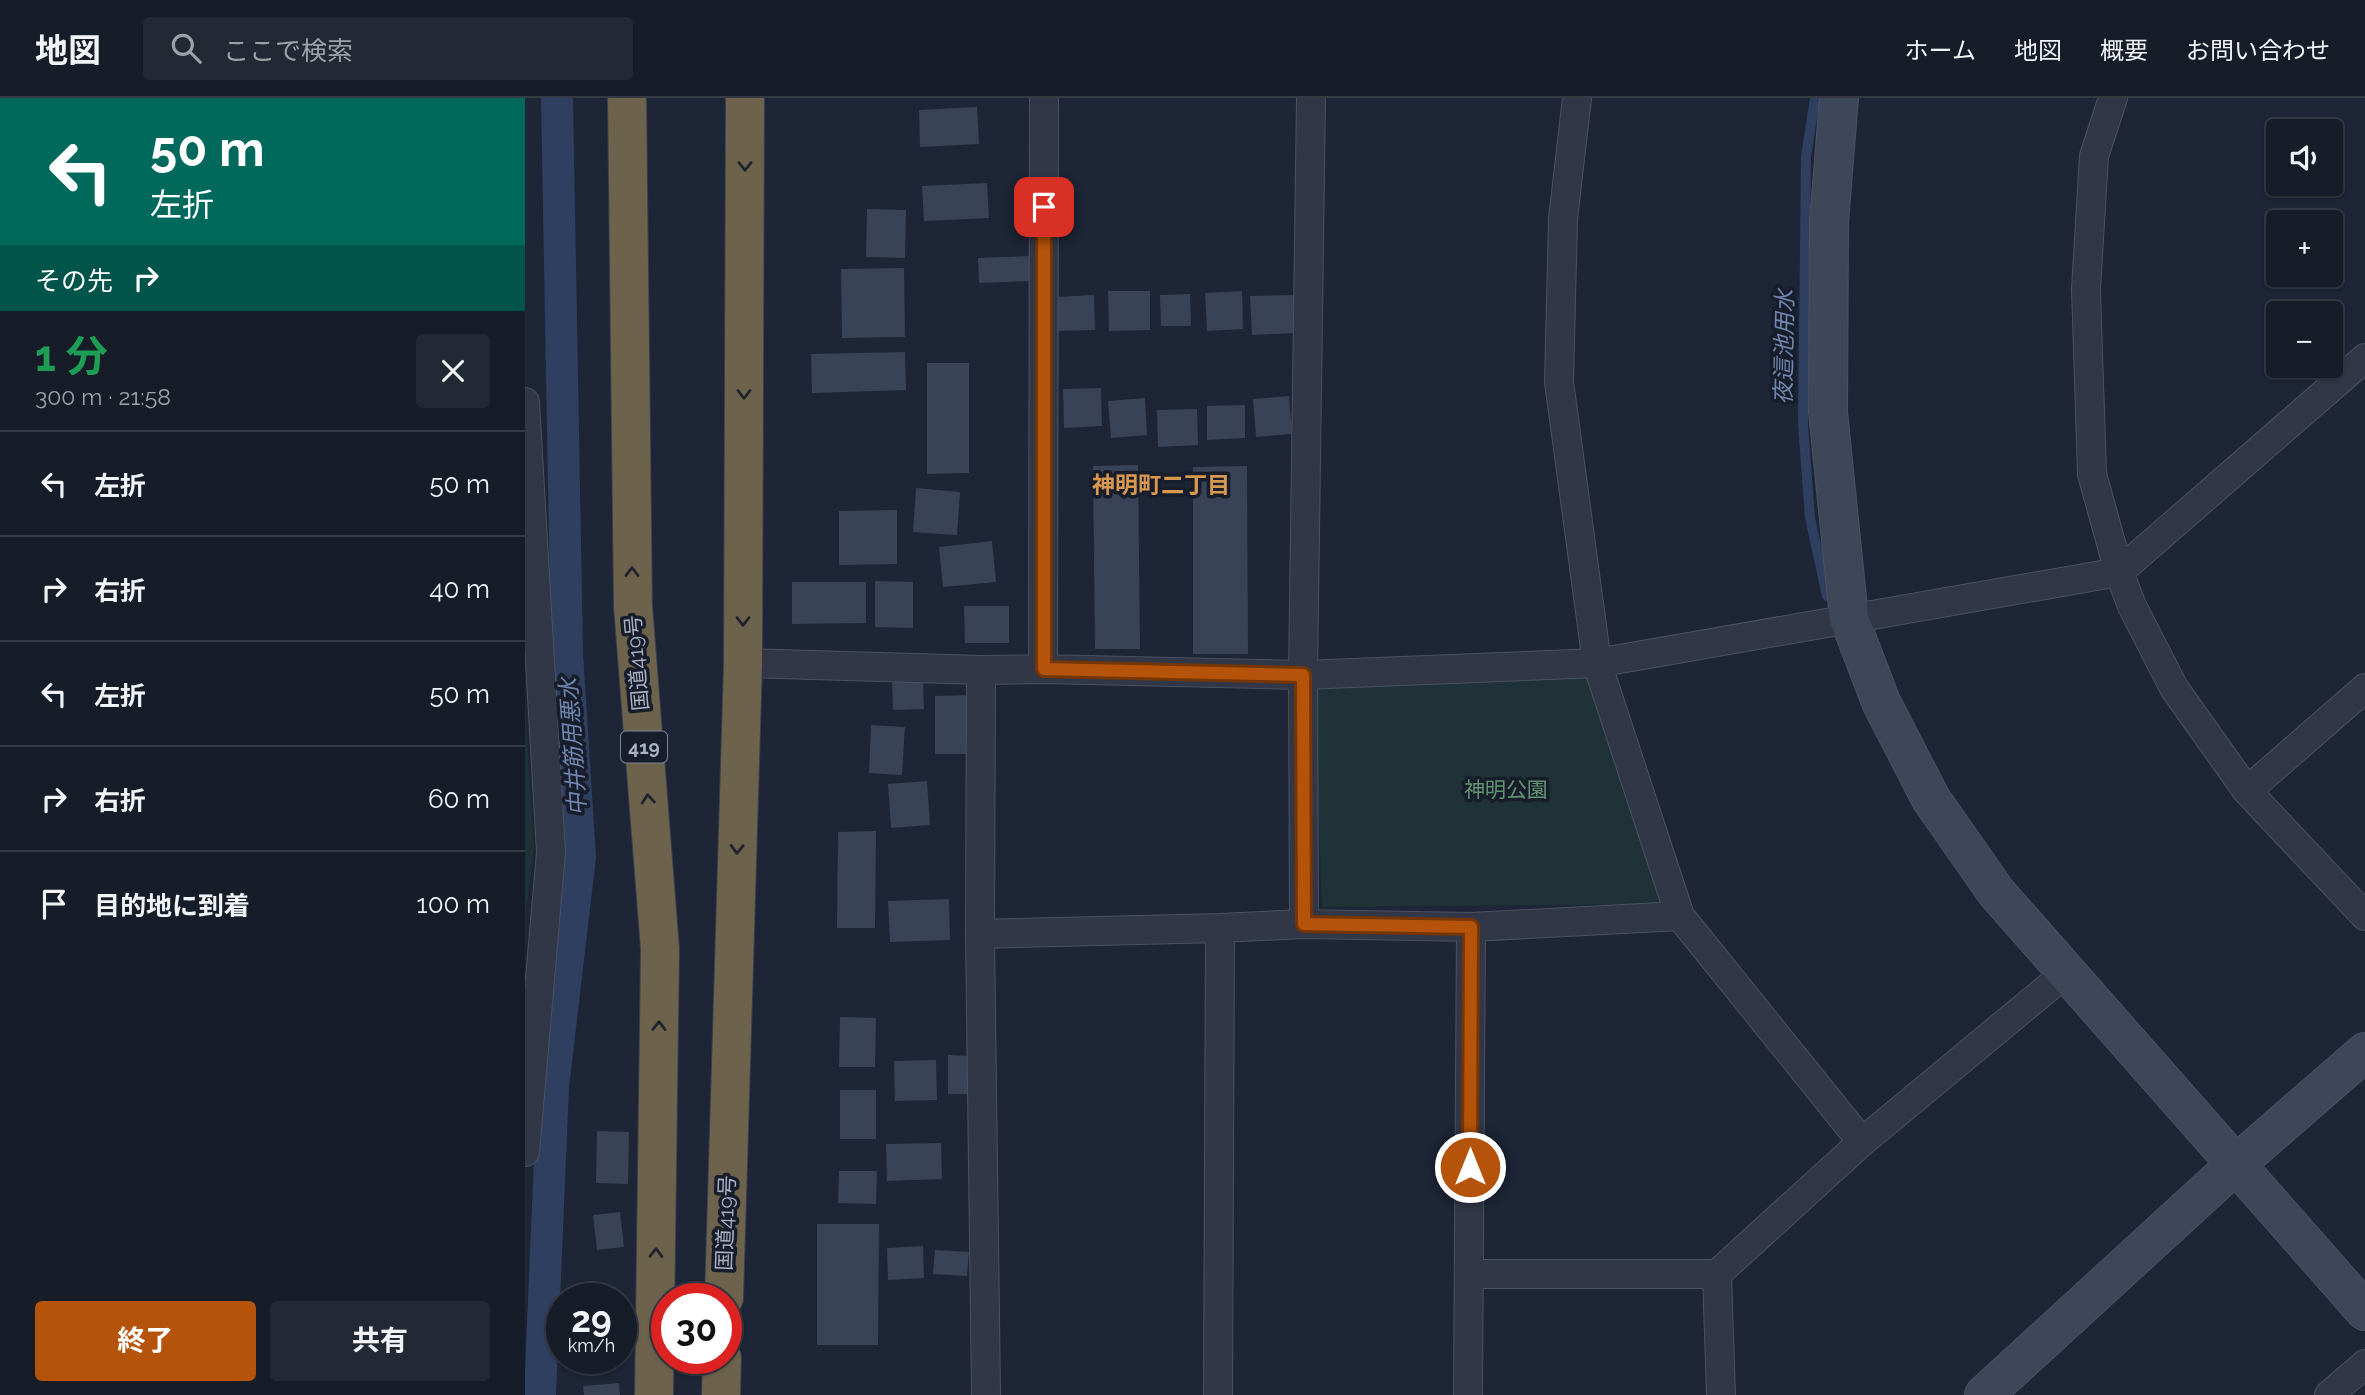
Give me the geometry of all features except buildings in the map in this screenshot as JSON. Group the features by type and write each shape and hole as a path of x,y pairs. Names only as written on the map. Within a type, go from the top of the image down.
{"highway":[{"name":"国道419号","path":"627,98 633,606 660,949 654,1395"},
{"name":"国道419号","path":"724,1283 743,663 745,98"},
{"path":"721,1395 722,1374"}],"street":[{"path":"1044,98 1044,669"},
{"path":"1304,924 1303,675 1311,98"},
{"path":"1577,98 1563,219 1559,382 1597,663 1680,916 1862,1142"},
{"path":"1839,98 1829,222 1828,412 1849,618 1881,702 1931,799 1996,892 2365,1311"},
{"path":"2113,98 2094,156 2086,289 2092,474 2119,572 2132,606 2174,688 2247,791 2365,916"},
{"path":"743,663 1303,675 1597,663 2119,572 2365,358"},
{"path":"525,402 533,648 551,852 525,1152"},
{"path":"981,670 980,934 986,1395"},
{"path":"2247,791 2365,688"},
{"path":"980,934 1304,924 1471,927 1680,916"},
{"path":"1468,1395 1471,927"},
{"path":"1218,1395 1220,928"},
{"path":"1469,1274 1717,1274 1862,1142 2067,972"},
{"path":"1984,1395 2235,1165 2365,1052"},
{"path":"1717,1274 1721,1395"},
{"path":"2329,1395 2365,1364"}],"green space":[{"name":"神明公園","path":"1587,671 1667,904 1322,907 1314,686"},
{"path":"525,703 534,849 525,919"}],"waterway":[{"name":"中井筋用悪水","path":"540,1395 553,1087 580,857 567,653 557,98"},
{"name":"夜這池用水","path":"1815,98 1806,157 1803,424 1810,518 1827,596"}],"district":[{"name":"神明町二丁目","path":"1161,485"}],"route":[{"path":"1044,207 1044,669 1303,675 1304,924 1471,927 1470,1167"}]}
